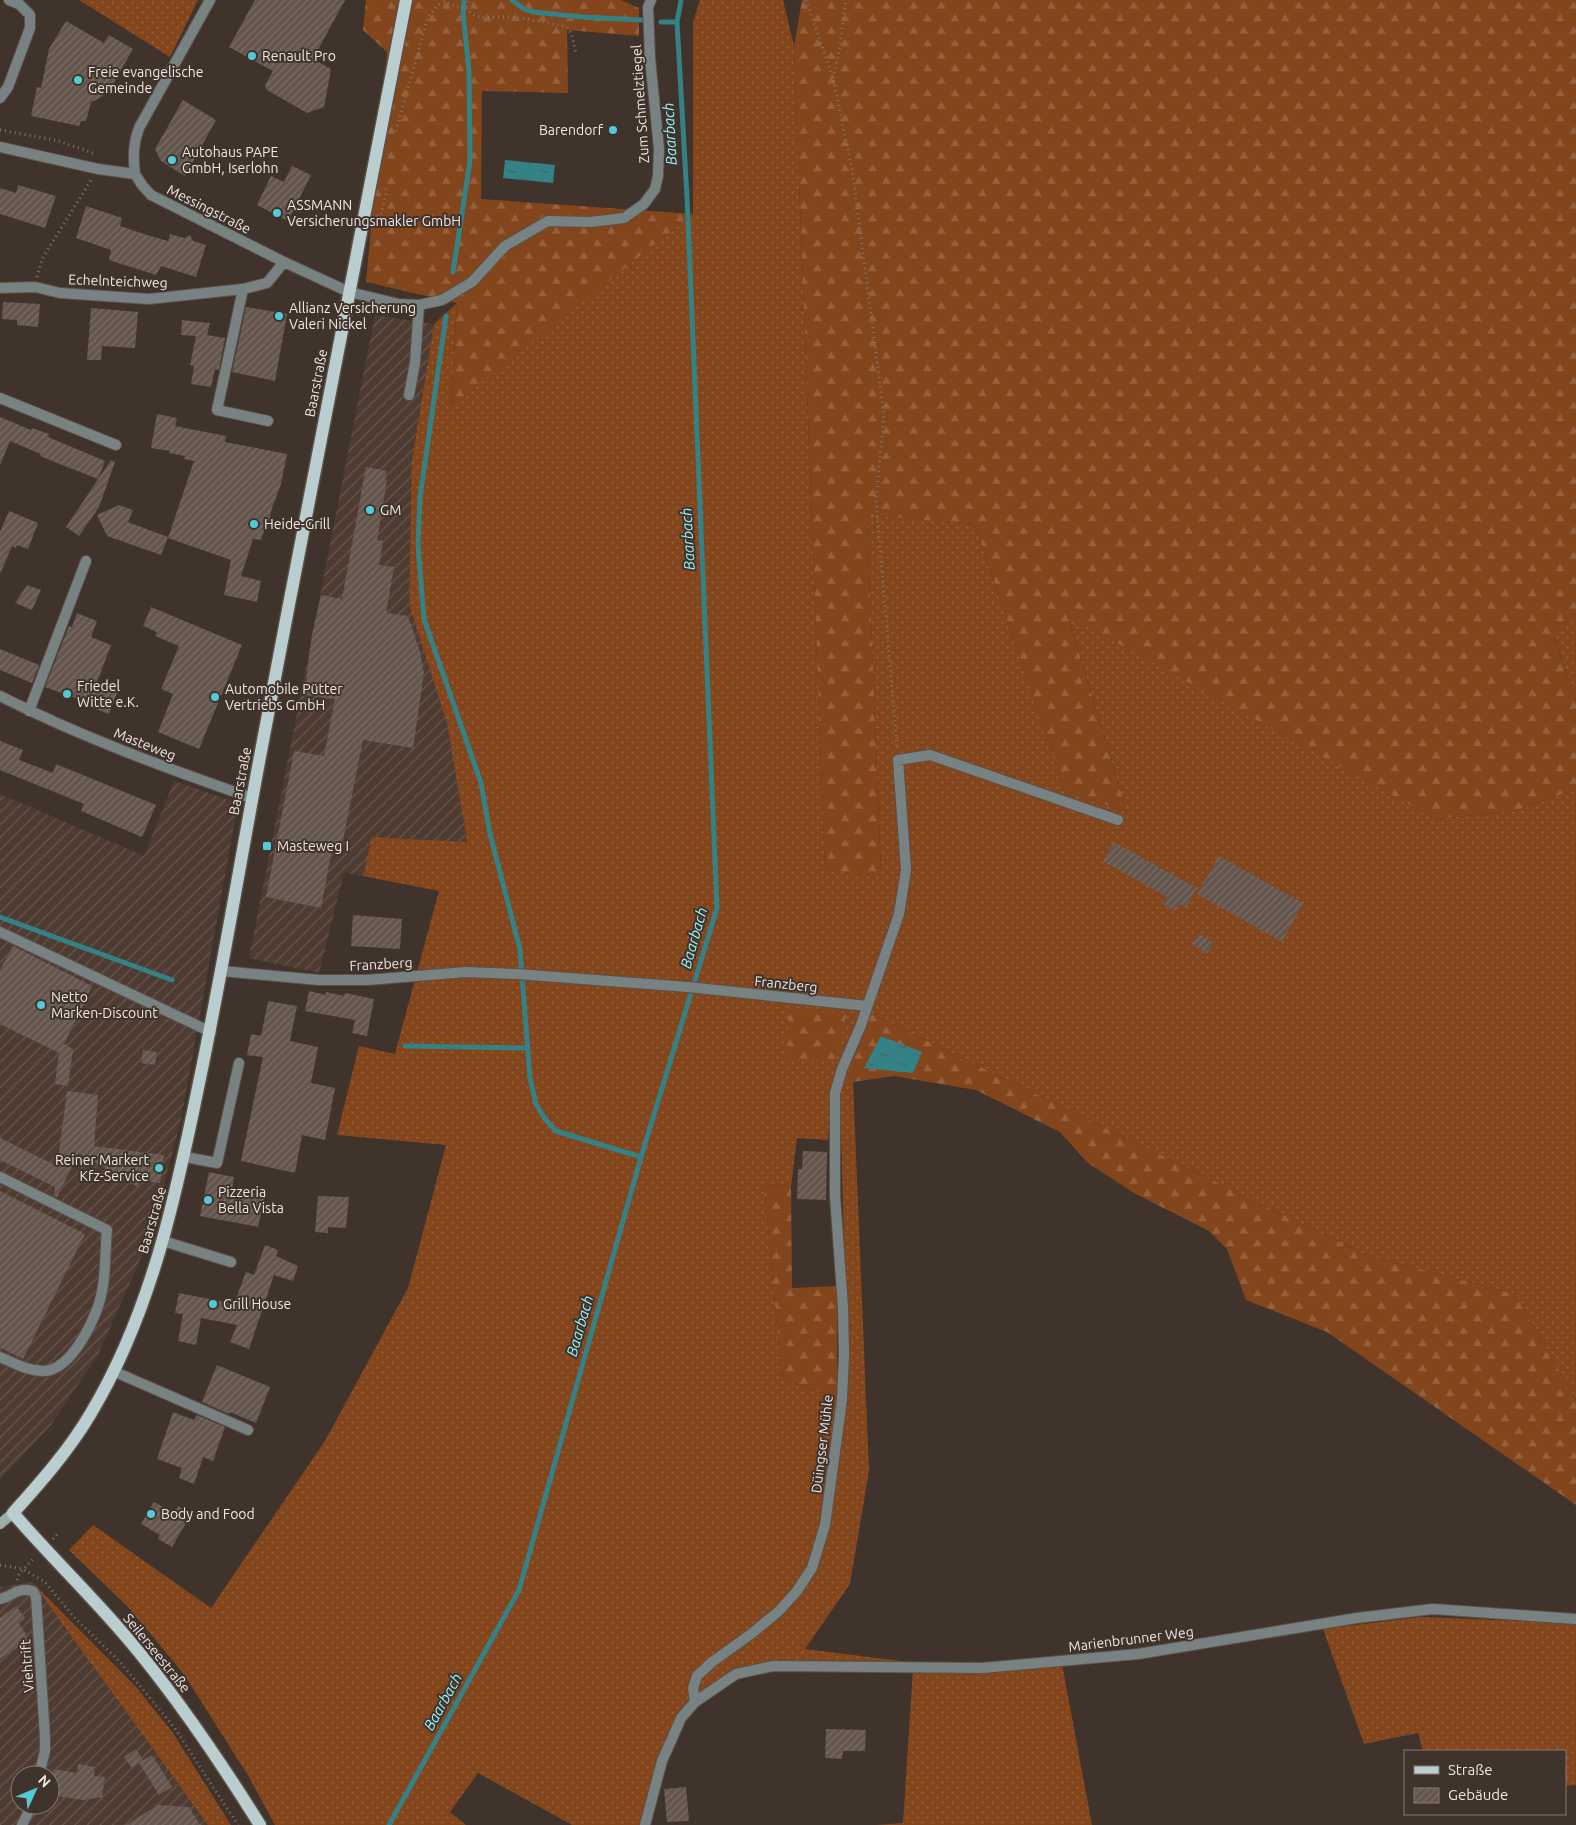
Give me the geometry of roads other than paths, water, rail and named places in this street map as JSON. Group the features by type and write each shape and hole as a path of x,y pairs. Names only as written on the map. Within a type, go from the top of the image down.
{"main road":[{"name":"Baarstraße","path":"0,1524 36,1488 92,1412 120,1358 144,1298 163,1241 184,1158 211,1032 252,798 406,0"},
{"name":"Seilerseestraße","path":"13,1513 128,1639 174,1697 220,1762 260,1825"}],"street":[{"path":"0,3 4,0"},
{"path":"0,98 8,87 30,28 30,15 19,4 9,0"},
{"path":"0,147 98,169 136,174 133,160 133,142 210,0"},
{"name":"Zum Schmelztiegel","path":"349,292 399,304 418,305 442,300 472,282 505,246 548,221 590,222 624,218 644,204 655,189 659,157 650,58 648,7 651,0"},
{"name":"Messingstraße","path":"136,174 142,185 151,195 284,262 349,292"},
{"name":"Echelnteichweg","path":"0,288 34,287 60,293 149,299 243,289 267,283 284,262"},
{"path":"243,289 217,410 268,421"},
{"path":"409,395 414,363 418,305"},
{"path":"0,398 116,445"},
{"path":"29,710 86,561"},
{"name":"Masteweg","path":"0,696 145,760 252,798"},
{"path":"867,1006 883,966 899,914 906,870 898,760 930,755 1118,820"},
{"path":"0,932 211,1032"},
{"name":"Franzberg","path":"222,971 319,980 367,980 466,972 517,974 700,989 867,1006"},
{"name":"Düingser Mühle","path":"696,1702 693,1688 697,1676 712,1662 779,1611 797,1591 812,1568 825,1525 842,1400 844,1355 843,1307 835,1196 835,1093 842,1069 867,1006"},
{"path":"184,1158 217,1163 239,1063"},
{"path":"0,1177 107,1230 102,1292 86,1335 63,1364 46,1371 30,1370 0,1357"},
{"path":"163,1241 231,1262"},
{"path":"113,1371 248,1430"},
{"name":"Viehtrift","path":"0,1599 15,1591 24,1589 32,1591 36,1597 45,1737 45,1751 42,1765"},
{"name":"Marienbrunner Weg","path":"696,1702 736,1674 773,1666 982,1668 1128,1655 1357,1618 1432,1609 1576,1619"},
{"path":"645,1825 662,1762 681,1718 696,1702"}],"water":[{"path":"505,160 555,165 553,183 503,178"},
{"path":"881,1036 922,1052 913,1073 864,1068"}],"waterway":[{"path":"453,272 470,161 469,71 463,12 464,0"},
{"path":"512,0 524,9 533,12 642,20"},
{"name":"Baarbach","path":"389,1825 519,1590 641,1157 717,908 687,197 677,22 681,0"},
{"path":"661,22 677,22"},
{"path":"446,316 420,497 418,545 424,619 481,783 490,834 520,949 530,1078 536,1104 545,1119 556,1131 641,1157"},
{"path":"0,917 172,980"},
{"path":"405,1046 527,1048"}],"place":[{"name":"Renault Pro","path":"252,56"},
{"name":"Freie evangelische Gemeinde","path":"78,80"},
{"name":"Barendorf","path":"613,130"},
{"name":"Autohaus PAPE GmbH, Iserlohn","path":"172,160"},
{"name":"ASSMANN Versicherungsmakler GmbH","path":"277,213"},
{"name":"Allianz Versicherung Valeri Nickel","path":"279,316"},
{"name":"GM","path":"370,510"},
{"name":"Heide-Grill","path":"254,524"},
{"name":"Friedel Witte e.K.","path":"67,694"},
{"name":"Automobile Pütter Vertriebs GmbH","path":"215,697"},
{"name":"Masteweg I","path":"267,846"},
{"name":"Netto Marken-Discount","path":"41,1005"},
{"name":"Reiner Markert Kfz-Service","path":"159,1168"},
{"name":"Pizzeria Bella Vista","path":"208,1200"},
{"name":"Grill House","path":"213,1304"},
{"name":"Body and Food","path":"151,1514"}]}
